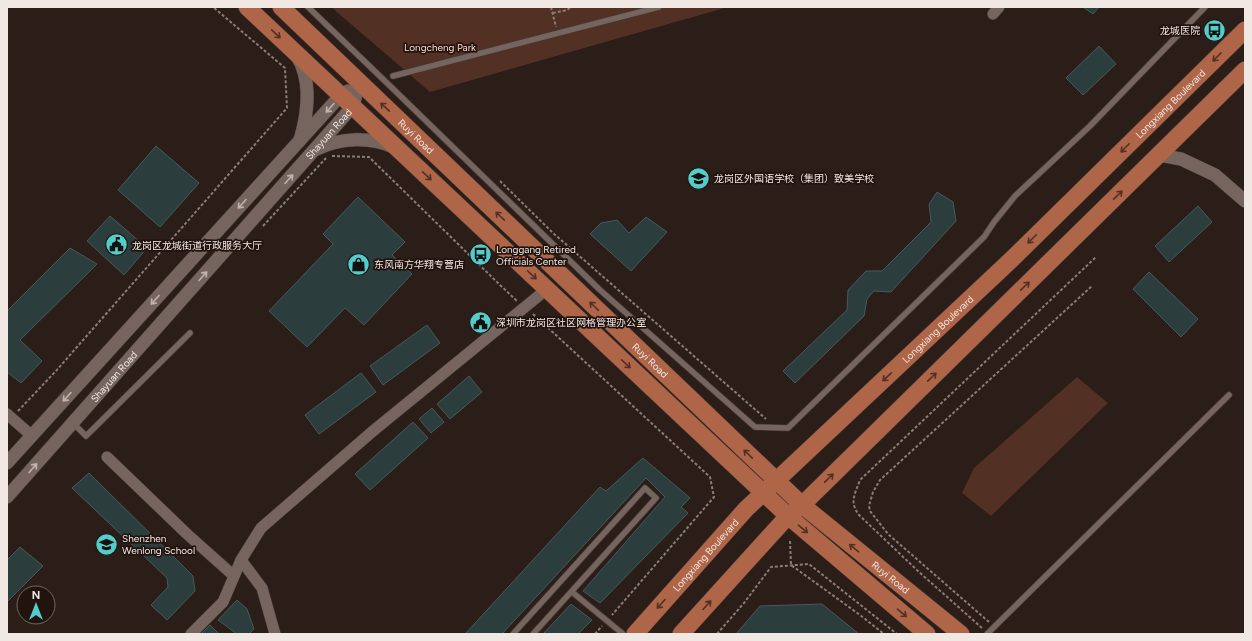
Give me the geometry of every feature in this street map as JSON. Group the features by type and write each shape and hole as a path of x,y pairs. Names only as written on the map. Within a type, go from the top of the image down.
{"main road":[{"name":"Ruyi Road","path":"247,7 763,493 927,634"},
{"name":"Ruyi Road","path":"281,7 802,505 961,634"},
{"name":"Longxiang Boulevard","path":"635,634 746,509 1012,259 1245,30"},
{"path":"681,634 788,516 802,505 1245,70"}],"street":[{"path":"292,49 304,72 306,86 306,114 299,142"},
{"name":"Shayuan Road","path":"7,497 313,151 359,83"},
{"name":"Shayuan Road","path":"7,463 299,142 347,101"},
{"path":"313,151 334,143 360,140 386,143 398,149"},
{"path":"1159,155 1181,159 1215,175 1245,201"},
{"path":"191,634 223,602 241,560 261,528 373,431 547,289"},
{"path":"9,416 32,436"},
{"path":"107,457 187,534 234,576"},
{"path":"241,560 262,588 275,634"}],"lane":[{"path":"308,7 600,290 756,428 788,428 984,237 1015,196 1090,126 1205,7"},
{"path":"392,76 659,7"},
{"path":"72,423 86,436 190,333"},
{"path":"987,633 1229,395"},
{"path":"513,634 645,488 656,498 533,634"},
{"path":"572,592 624,634"}],"path":[{"path":"9,416 55,372 287,108 285,68 213,7"},
{"path":"551,7 556,28"},
{"path":"553,13 567,10 571,7"},
{"path":"259,231 328,156 369,157 494,280 710,477 714,497 595,634"},
{"path":"498,179 554,233 776,428"},
{"path":"987,633 919,572 859,515 854,507 854,498 860,480 1096,257"},
{"path":"994,626 888,534 870,511 870,502 873,492 880,480 1092,286"},
{"path":"790,541 791,565 884,634"},
{"path":"717,634 744,603 771,567 809,564 897,634"}],"green space":[{"name":"Longcheng Park","path":"331,7 728,7 430,92"},
{"path":"1077,377 1108,403 991,516 962,493 974,468"}],"building":[{"path":"1083,7 1099,7 1093,14"},
{"path":"1099,46 1116,64 1083,95 1066,78"},
{"path":"156,146 199,183 160,227 118,190"},
{"path":"937,192 953,202 956,221 891,292 874,291 867,299 864,316 795,383 783,371 847,310 848,290 866,271 882,271 931,222 929,204"},
{"name":"东风南方华翔专营店","path":"358,197 405,242 392,255 412,274 364,325 345,308 307,347 269,311 333,244 323,234"},
{"path":"1198,206 1212,222 1169,262 1155,246"},
{"name":"龙岗区龙城街道行政服务大厅","path":"110,216 147,248 124,275 87,241"},
{"path":"646,217 667,232 631,271 590,234 601,223 617,220 629,233"},
{"path":"70,248 97,264 20,340 42,361 21,383 7,372 7,311"},
{"path":"1149,272 1198,319 1181,337 1133,289"},
{"path":"427,325 440,343 383,385 370,366"},
{"path":"361,373 376,392 319,434 305,415"},
{"path":"469,376 482,392 450,419 437,404"},
{"path":"432,408 444,422 431,433 419,419"},
{"path":"413,422 428,438 370,490 355,474"},
{"path":"643,458 690,498 681,507 688,513 600,603 583,591 665,497 646,478 502,634 465,634 600,487 606,491"},
{"path":"89,473 193,576 195,591 167,620 151,605 168,587 167,578 72,488"},
{"path":"20,547 43,566 24,585 16,585 16,593 7,602 7,560"},
{"path":"237,600 247,609 254,629 249,634 237,634 218,620"},
{"path":"571,604 592,620 578,634 543,634"},
{"path":"822,604 859,634 736,634 760,606"},
{"path":"210,625 219,634 201,634"}],"place":[{"name":"龙城医院","path":"1215,30"},
{"name":"龙岗区外国语学校（集团）致美学校","path":"698,178"},
{"name":"龙岗区龙城街道行政服务大厅","path":"117,245"},
{"name":"Longgang Retired Officials Center","path":"481,255"},
{"name":"东风南方华翔专营店","path":"358,264"},
{"name":"深圳市龙岗区社区网格管理办公室","path":"480,322"},
{"name":"Shenzhen Wenlong School","path":"107,544"}]}
